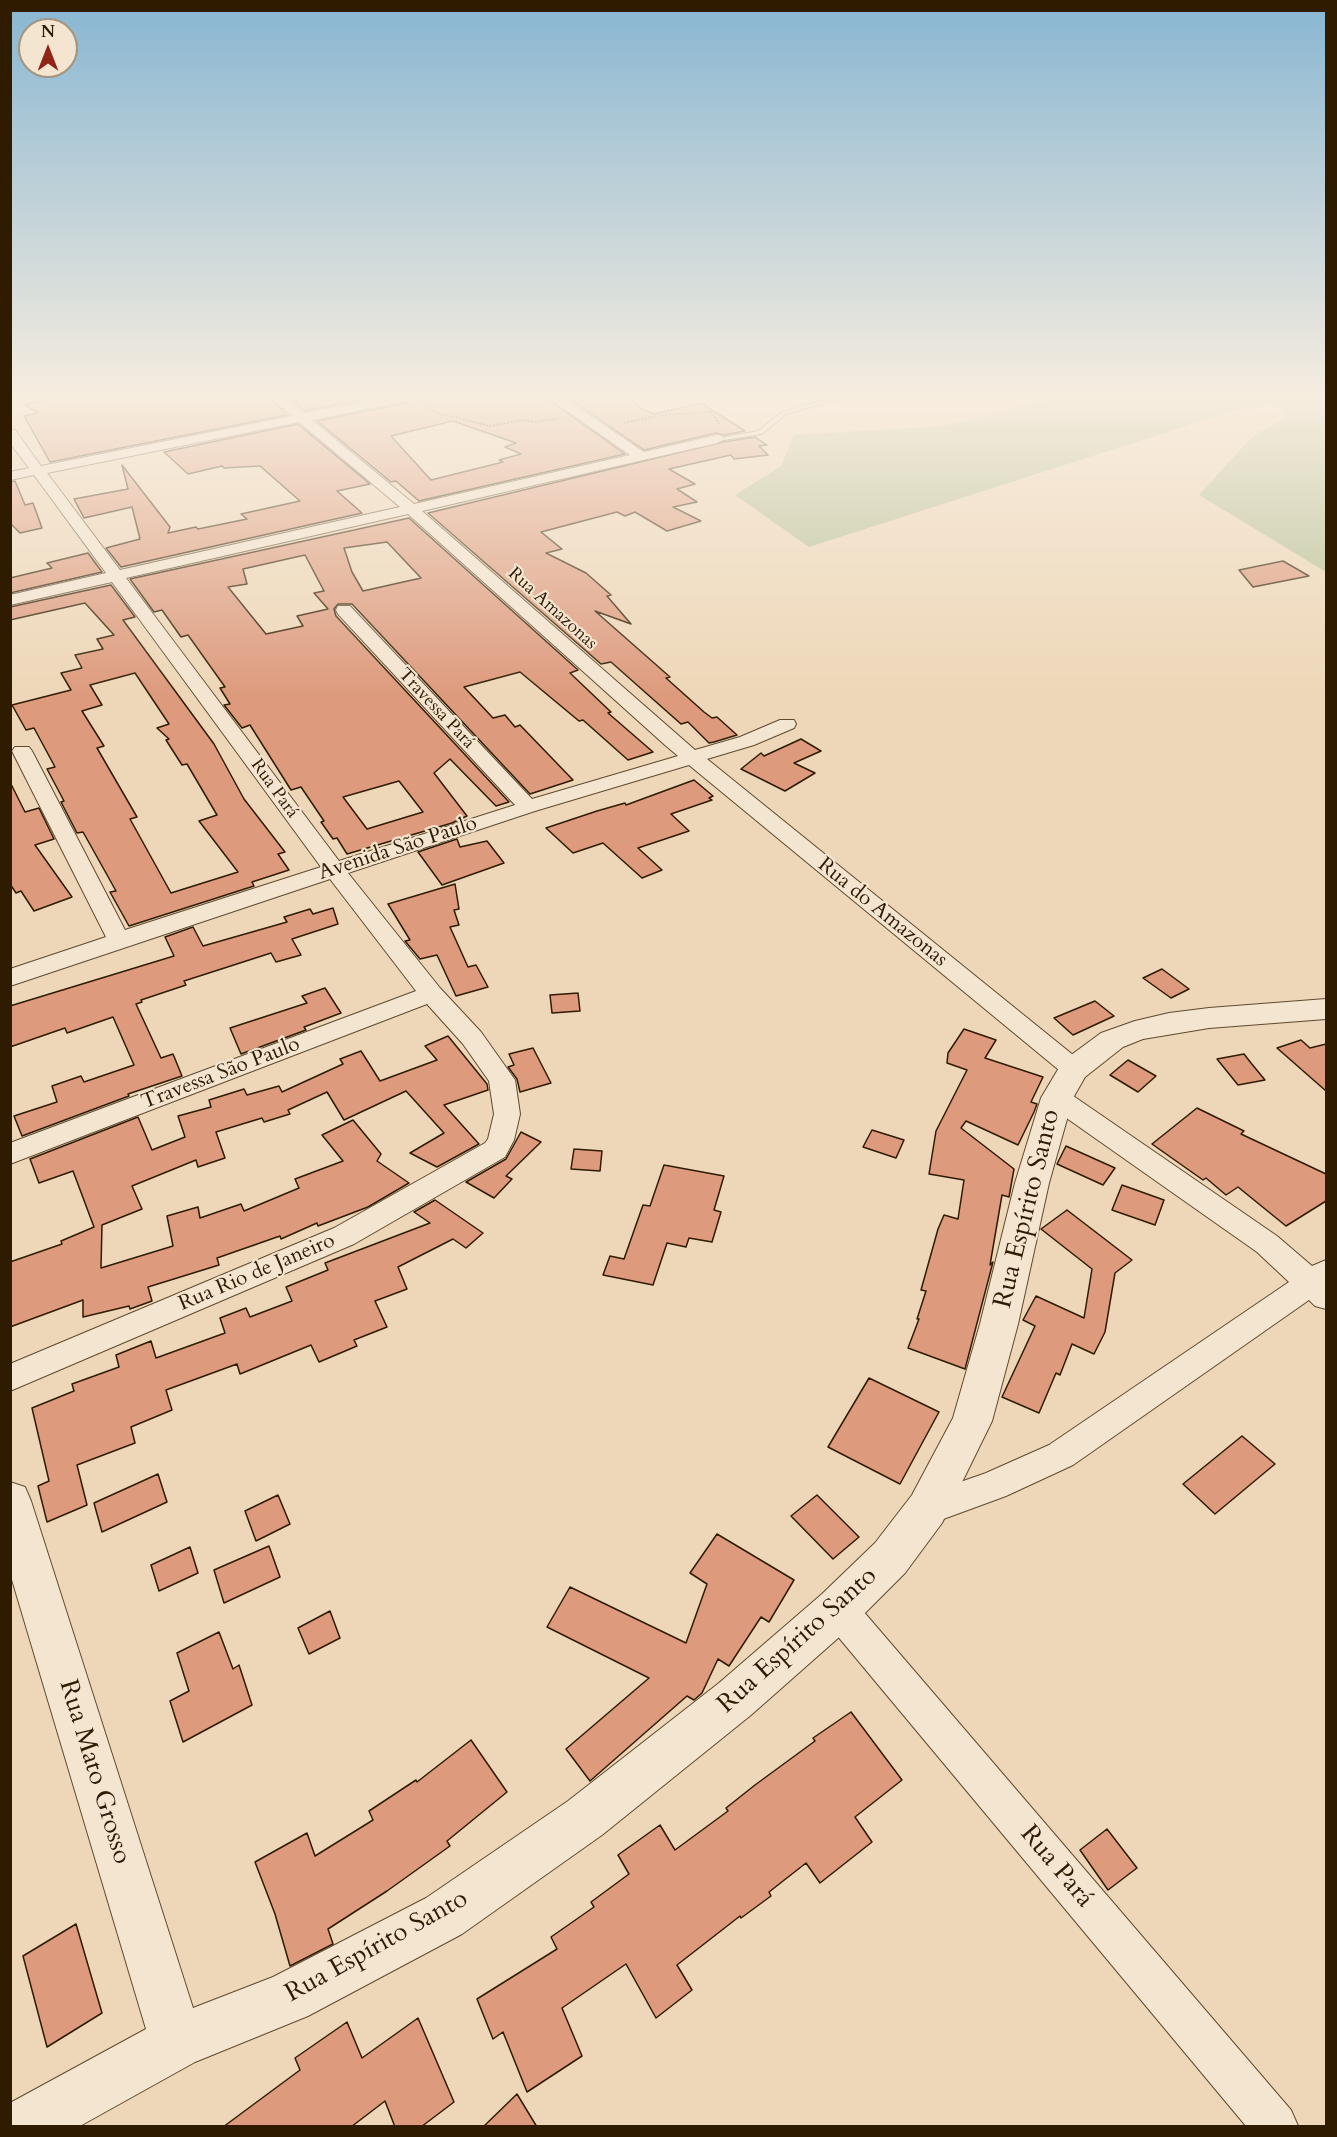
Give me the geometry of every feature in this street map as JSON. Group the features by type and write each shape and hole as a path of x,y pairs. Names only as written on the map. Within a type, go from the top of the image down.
{"street":[{"name":"Rua Pará","path":"59,497 334,870 431,994 472,1038 502,1080 507,1114 501,1140 495,1150"},
{"name":"Rua Amazonas","path":"396,497 691,757"},
{"path":"10,600 464,497"},
{"name":"Travessa Pará","path":"344,610 528,807"},
{"name":"Avenida São Paulo","path":"10,978 119,940 528,807 747,741 787,724"},
{"path":"22,752 119,940"},
{"name":"Rua do Amazonas","path":"691,757 1065,1083 1267,1244 1321,1284"},
{"name":"Travessa São Paulo","path":"10,1154 431,994"},
{"path":"1065,1083 1112,1040 1135,1031 1169,1023 1209,1018 1326,1009"},
{"name":"Rua Espírito Santo","path":"25,2127 177,2042 289,1997 444,1916 585,1818 735,1699 838,1609 890,1558 927,1509 972,1421 999,1324 1032,1183 1065,1083"},
{"name":"Rua Rio de Janeiro","path":"10,1378 344,1236 495,1150"},
{"path":"927,1509 994,1485 1061,1455 1321,1284"},
{"name":"Rua Mato Grosso","path":"10,1502 177,2042"},
{"name":"Rua Pará","path":"838,1609 1275,2127"}],"green space":[{"path":"737,497 966,497 809,547"},
{"path":"1202,497 1326,497 1326,572"}],"building":[{"path":"10,497 22,497 25,505 33,503 42,528 20,533 10,523"},
{"path":"86,497 147,497 170,527 168,533 247,519 241,514 300,501 295,497 344,497 362,513 121,567 106,548 140,539 132,507 84,518 74,499"},
{"path":"414,497 438,497 419,501"},
{"path":"496,497 689,497 697,502 673,507 701,521 667,531 635,512 625,516 617,512 541,532 562,549 546,553 586,573 611,595 607,596 631,624 595,611 670,677 666,678 704,712 712,718 717,717 737,735 709,743 688,722 681,724 611,662 601,664 428,513"},
{"path":"409,518 578,670 570,673 611,712 608,713 653,752 628,760 583,720 579,721 520,672 464,687 493,718 505,715 515,727 520,725 573,780 530,794 352,604 338,604 334,609 336,616 509,802 496,806 450,759 434,773 467,816 452,823 347,854 337,838 333,839 321,822 324,821 301,787 291,790 250,725 242,728 224,705 230,704 220,688 225,687 188,635 181,637 162,610 154,612 130,579","holes":["387,542 421,578 363,591 352,572 344,548","305,555 324,591 314,593 328,609 297,616 303,626 266,634 228,587 247,584 243,569","399,781 423,812 367,829 343,797"]},
{"path":"88,553 102,572 10,593 10,578 52,568 47,563"},
{"path":"1283,561 1309,576 1253,587 1239,570"},
{"path":"111,585 135,617 123,620 214,744 244,799 285,852 278,854 289,870 252,882 254,886 129,926 110,892 116,891 83,832 77,833 61,802 64,801 47,769 55,767 34,728 26,730 12,705 71,690 61,673 82,668 75,655 103,649 97,639 114,635 85,603 10,620 10,607","holes":["135,673 169,724 157,728 169,739 166,740 182,765 187,764 217,815 199,821 238,872 171,893 130,819 137,817 97,748 104,746 82,711 102,705 90,685"]},
{"path":"801,739 821,751 794,763 815,773 785,791 741,769 761,753 764,756"},
{"path":"694,780 713,796 709,798 712,800 671,814 689,831 638,848 662,870 642,878 603,843 573,853 546,828 597,811 625,803 626,805"},
{"path":"10,782 25,812 39,808 54,839 35,845 72,897 34,911 21,891 16,893 10,884"},
{"path":"457,839 460,847 487,841 504,863 442,885 418,852"},
{"path":"455,884 459,909 454,910 459,925 450,927 468,967 476,965 488,987 456,996 437,955 420,959 405,941 410,940 388,904"},
{"path":"333,908 338,924 292,939 301,955 276,962 271,953 184,981 186,985 141,1000 142,1002 136,1004 161,1058 173,1054 182,1076 128,1094 129,1096 22,1136 14,1116 57,1102 52,1086 81,1076 84,1082 134,1065 113,1017 67,1033 65,1028 10,1047 10,1006 174,956 165,937 193,927 203,946 287,922 284,917 310,909 313,914"},
{"path":"1162,969 1189,989 1171,998 1143,978"},
{"path":"325,988 341,1013 304,1027 306,1030 241,1054 230,1028 307,1003 302,996"},
{"path":"578,993 580,1011 552,1013 550,995"},
{"path":"1095,1001 1114,1016 1073,1035 1054,1018"},
{"path":"964,1029 996,1040 985,1058 1043,1077 1031,1102 1037,1104 1018,1145 966,1121 961,1128 1014,1169 1009,1197 1002,1195 990,1265 993,1262 965,1369 908,1348 919,1319 917,1319 926,1291 921,1290 938,1229 944,1215 958,1219 964,1180 929,1174 936,1131 967,1070 947,1063 948,1053"},
{"path":"448,1036 487,1084 488,1090 444,1105 479,1144 437,1167 410,1153 444,1133 406,1091 344,1120 327,1092 288,1110 290,1114 264,1122 262,1118 216,1132 225,1158 198,1167 196,1160 132,1186 142,1209 102,1225 101,1268 173,1246 167,1216 198,1207 200,1218 241,1204 244,1211 299,1188 295,1179 343,1161 322,1135 353,1120 381,1154 377,1161 409,1183 368,1207 318,1226 317,1223 281,1239 280,1236 217,1258 219,1265 148,1287 152,1301 130,1309 129,1306 83,1317 83,1300 10,1327 10,1262 62,1244 61,1241 94,1227 73,1171 39,1183 30,1159 138,1117 152,1150 185,1137 178,1116 211,1107 209,1100 244,1089 247,1095 279,1086 282,1092 343,1064 340,1059 361,1051 380,1081 437,1060 425,1046"},
{"path":"1301,1040 1310,1048 1326,1044 1326,1091 1277,1048"},
{"path":"533,1048 551,1083 520,1092 517,1079 508,1067 514,1065 509,1054"},
{"path":"1244,1054 1265,1080 1238,1085 1217,1059"},
{"path":"1128,1060 1156,1076 1138,1092 1110,1075"},
{"path":"1197,1108 1244,1131 1241,1134 1326,1174 1326,1201 1286,1226 1238,1187 1226,1195 1206,1178 1203,1180 1152,1144"},
{"path":"872,1130 904,1140 896,1158 863,1147"},
{"path":"521,1132 541,1142 506,1176 512,1179 494,1198 466,1182 506,1159"},
{"path":"1066,1146 1115,1168 1103,1185 1057,1164"},
{"path":"574,1149 602,1151 600,1171 571,1169"},
{"path":"664,1165 724,1176 714,1210 721,1212 712,1242 689,1238 686,1247 667,1243 653,1285 603,1275 610,1256 624,1259 643,1205 650,1206"},
{"path":"1122,1185 1164,1200 1155,1225 1112,1210"},
{"path":"435,1200 483,1233 466,1248 453,1239 398,1267 407,1289 375,1301 387,1327 354,1340 357,1346 319,1362 311,1345 240,1374 237,1364 166,1390 172,1410 131,1427 135,1443 77,1465 87,1505 47,1522 38,1486 49,1481 32,1408 74,1391 72,1384 119,1367 116,1355 151,1341 156,1358 225,1333 220,1318 246,1308 250,1317 292,1301 286,1287 328,1270 325,1263 430,1223 414,1212"},
{"path":"1067,1210 1132,1260 1115,1273 1105,1332 1094,1354 1072,1344 1060,1375 1056,1373 1039,1413 1002,1397 1035,1326 1023,1320 1036,1296 1084,1318 1092,1269 1041,1229"},
{"path":"869,1378 939,1412 900,1484 828,1447"},
{"path":"1242,1436 1275,1464 1215,1514 1183,1484"},
{"path":"158,1474 167,1502 102,1532 94,1503"},
{"path":"278,1495 290,1524 256,1541 245,1511"},
{"path":"817,1495 859,1537 833,1559 791,1516"},
{"path":"717,1534 794,1580 769,1622 761,1617 729,1666 718,1659 702,1693 694,1700 687,1696 590,1781 566,1749 649,1678 547,1627 570,1587 686,1643 707,1584 690,1573"},
{"path":"269,1546 280,1577 224,1603 214,1570"},
{"path":"190,1547 198,1573 159,1591 151,1565"},
{"path":"330,1611 340,1638 309,1654 298,1628"},
{"path":"219,1632 233,1669 239,1665 252,1705 183,1742 170,1701 189,1691 177,1653"},
{"path":"851,1712 902,1780 855,1817 872,1842 820,1883 806,1863 769,1892 771,1896 741,1918 740,1916 677,1965 692,1990 656,2018 626,1964 562,2008 582,2056 527,2092 503,2032 493,2039 477,1999 557,1949 551,1937 594,1907 591,1902 629,1874 618,1855 660,1825 675,1850 728,1811 726,1808 755,1785 815,1741 813,1738"},
{"path":"471,1740 507,1792 447,1841 450,1846 328,1929 333,1944 290,1966 275,1914 255,1862 307,1833 315,1856 373,1820 369,1811 416,1780 417,1782"},
{"path":"1107,1829 1137,1868 1108,1890 1080,1850"},
{"path":"76,1924 102,2013 47,2047 23,1956"},
{"path":"418,2018 454,2102 421,2127 395,2127 385,2101 351,2127 223,2127 300,2070 295,2058 347,2022 362,2058"},
{"path":"517,2094 537,2127 483,2127"}]}
